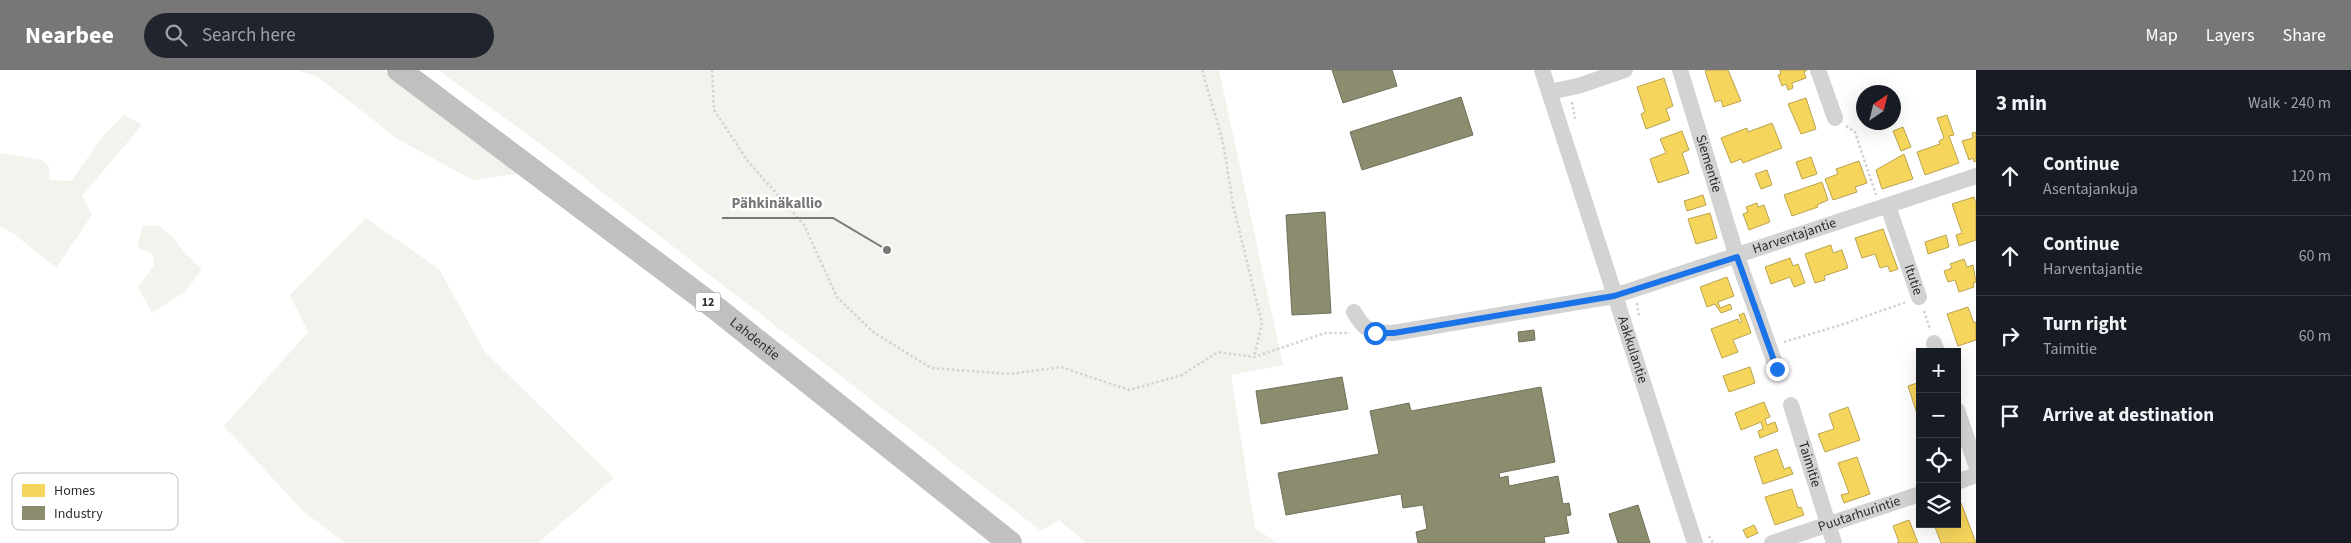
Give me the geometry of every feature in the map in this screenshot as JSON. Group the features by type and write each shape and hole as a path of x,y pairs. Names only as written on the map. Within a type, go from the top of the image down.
{"highway":[{"name":"Lahdentie","path":"399,70 717,309 1010,543"}],"street":[{"name":"Aakkulantie","path":"1542,70 1695,543"},
{"path":"1549,92 1578,86 1625,70"},
{"name":"Siementie","path":"1680,70 1737,257"},
{"path":"1818,70 1835,118"},
{"name":"Harventajantie","path":"1375,333 1394,333 1614,296 1737,257 1976,176"},
{"name":"Itutie","path":"1884,207 1919,297"},
{"path":"1737,257 1777,369"},
{"path":"1354,312 1362,326 1375,333"},
{"name":"Taimitie","path":"1791,405 1834,543"},
{"path":"1961,422 1976,465"},
{"path":"1961,481 1976,475"},
{"name":"Puutarhurintie","path":"1772,543 1916,495"}],"path":[{"path":"712,70 714,110 747,160 804,225 837,297 873,332 931,368 1010,374 1061,367 1129,390 1182,375 1218,352 1254,357 1325,333 1375,333"},
{"path":"1202,70 1223,142 1233,205 1262,323 1254,357"},
{"path":"1835,118 1855,132 1884,207"},
{"path":"1769,347 1844,324 1919,297"},
{"name":"Itutie","path":"1919,297 1936,347"}],"shaded area":[{"path":"297,70 383,70 524,173 473,180 399,140 318,77"},
{"path":"438,70 1219,70 1283,365 1231,375 1255,528 1277,543 1086,543 1059,520 1041,531 539,143"},
{"path":"124,115 142,125 82,196 92,215 56,268 14,234 0,226 0,153 41,160 49,166 49,180 71,181 104,135"},
{"path":"366,218 439,269 485,352 614,478 538,543 345,543 304,512 224,426 308,332 290,295"},
{"path":"143,225 159,226 174,238 183,251 202,269 186,291 152,313 138,287 154,266 153,254 137,247"}],"building: Homes":[{"path":"1728,70 1741,101 1723,107 1721,100 1715,102 1705,71"},
{"path":"1780,70 1807,70 1804,72 1806,78 1792,83 1793,88 1788,90 1786,84 1782,86 1778,75 1781,74"},
{"path":"1664,78 1673,106 1666,109 1670,120 1646,129 1641,114 1645,112 1637,87"},
{"path":"1806,98 1816,129 1801,134 1788,104"},
{"path":"1947,115 1954,135 1949,136 1959,163 1925,175 1917,152 1940,144 1939,141 1944,138 1937,118"},
{"path":"1772,123 1782,148 1743,163 1741,159 1731,163 1721,138 1747,128 1748,132"},
{"path":"1903,127 1911,147 1901,151 1893,131 1901,130"},
{"path":"1682,131 1689,150 1682,153 1689,173 1658,183 1650,159 1666,153 1660,139"},
{"path":"1976,132 1976,161 1974,162 1973,158 1969,160 1962,141 1973,138 1972,133"},
{"path":"1904,154 1913,179 1882,189 1876,170"},
{"path":"1811,157 1817,174 1802,179 1796,162"},
{"path":"1859,161 1867,183 1855,187 1857,192 1833,200 1825,179 1838,174 1836,169"},
{"path":"1767,170 1772,185 1761,189 1755,174"},
{"path":"1822,182 1828,200 1817,205 1818,207 1792,216 1784,195"},
{"path":"1703,195 1706,205 1687,211 1684,201"},
{"path":"1974,197 1976,204 1976,240 1959,246 1956,235 1962,233 1952,204"},
{"path":"1757,203 1758,207 1764,205 1770,222 1749,230 1743,214 1748,212 1746,207"},
{"path":"1710,213 1717,238 1696,244 1688,219"},
{"path":"1883,229 1898,269 1890,272 1888,266 1880,268 1875,254 1862,258 1855,238"},
{"path":"1946,235 1949,247 1928,254 1925,242"},
{"path":"1831,245 1833,253 1842,250 1848,268 1824,276 1825,280 1815,283 1805,254"},
{"path":"1790,258 1793,266 1798,264 1805,283 1794,287 1790,277 1771,284 1765,267"},
{"path":"1964,259 1967,267 1973,265 1976,282 1973,283 1974,287 1959,292 1955,280 1948,282 1944,271 1952,268 1950,264"},
{"path":"1727,277 1734,296 1718,302 1720,308 1730,304 1732,309 1721,313 1715,304 1707,307 1700,287"},
{"path":"1968,307 1974,323 1976,322 1976,340 1958,346 1947,314"},
{"path":"1744,313 1751,333 1733,340 1738,352 1722,358 1711,329 1738,319 1740,323 1742,322 1739,315"},
{"path":"1750,367 1755,383 1729,392 1723,376"},
{"path":"1916,383 1916,411 1908,386"},
{"path":"1764,402 1770,417 1765,419 1767,425 1775,422 1778,431 1760,438 1758,431 1763,429 1761,422 1741,430 1735,413"},
{"path":"1848,407 1860,440 1825,452 1818,434 1834,429 1829,414"},
{"path":"1777,449 1784,469 1790,467 1793,474 1763,484 1754,457"},
{"path":"1857,457 1870,494 1844,503 1841,495 1849,493 1838,463"},
{"path":"1792,489 1798,508 1801,507 1804,515 1775,525 1765,497"},
{"path":"1961,503 1976,543 1941,543 1935,528 1961,528"},
{"path":"1909,520 1918,543 1897,543 1899,542 1893,526"},
{"path":"1754,525 1758,533 1747,538 1743,530"}],"building: Industry":[{"path":"1332,70 1392,70 1397,86 1343,103"},
{"path":"1461,97 1473,135 1362,170 1350,132"},
{"path":"1325,212 1331,313 1292,315 1286,215"},
{"path":"1534,330 1535,340 1519,342 1518,332"},
{"path":"1342,377 1348,409 1261,424 1256,391"},
{"path":"1541,387 1555,462 1499,473 1500,478 1508,476 1509,486 1558,476 1563,504 1569,503 1571,515 1566,516 1569,533 1544,537 1545,543 1418,543 1416,532 1427,529 1423,505 1403,508 1401,494 1286,515 1278,473 1379,454 1370,411 1409,403 1411,411"},
{"path":"1638,505 1650,543 1618,543 1609,514"}],"place":[{"name":"Pähkinäkallio","path":"887,250"}],"route":[{"path":"1375,333 1394,333 1614,296 1737,257 1777,369"}]}
